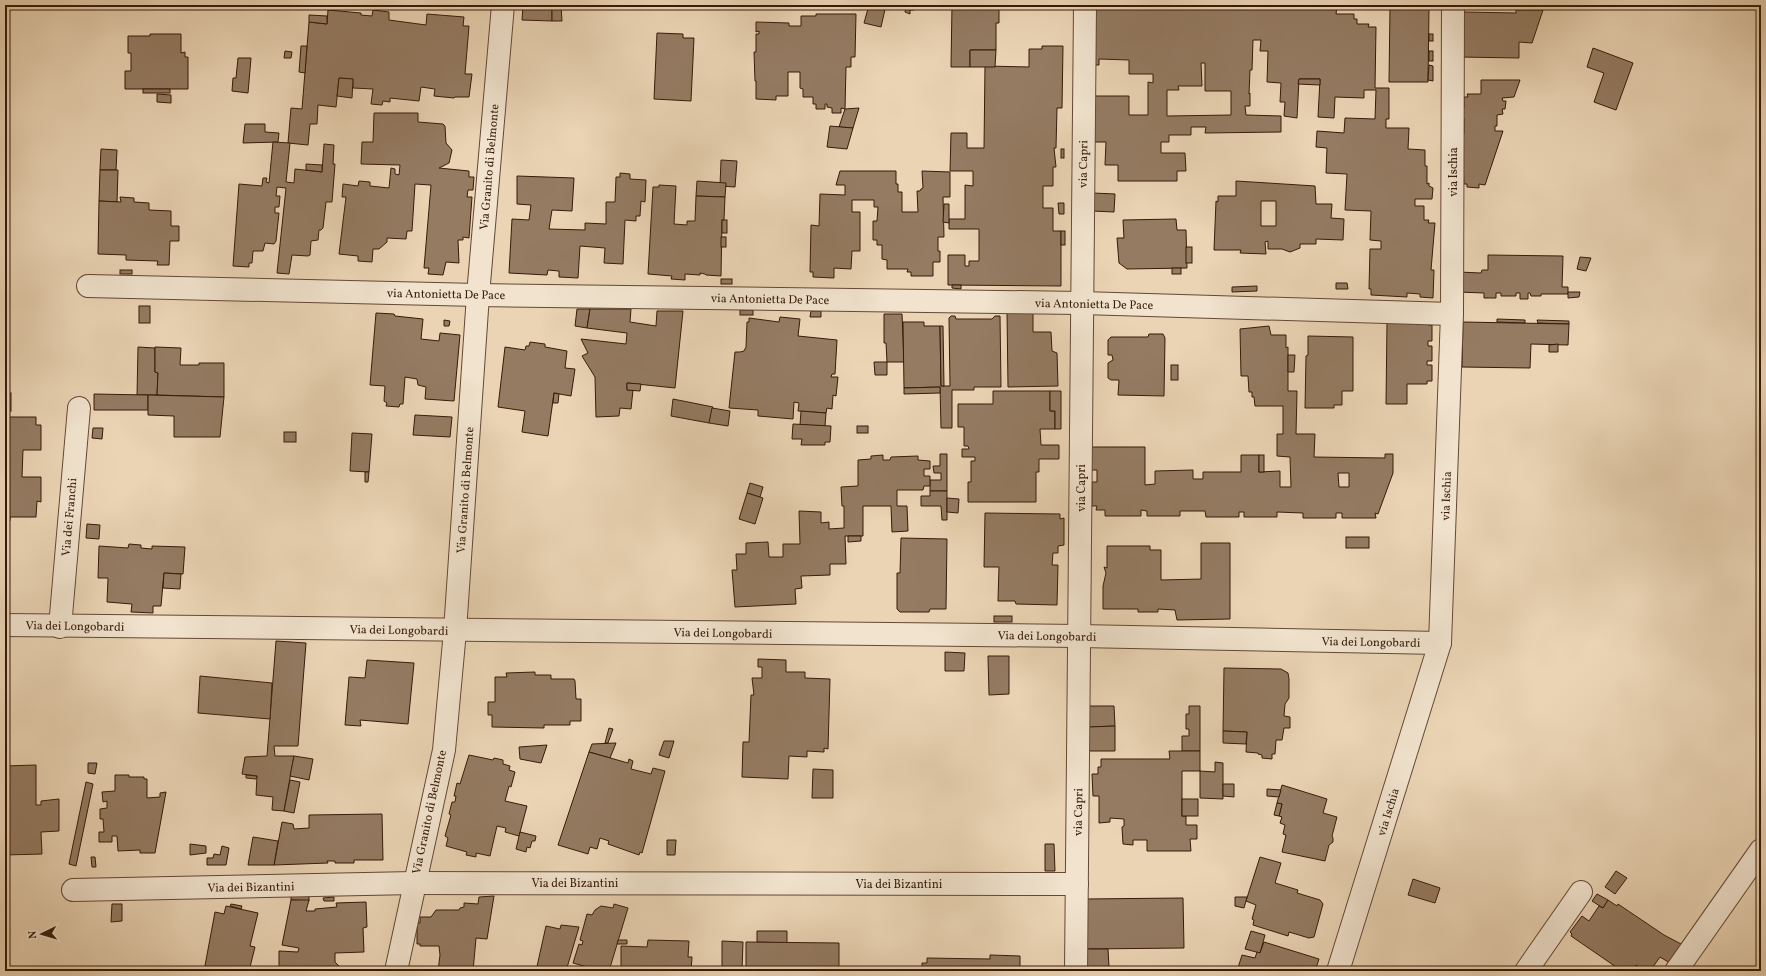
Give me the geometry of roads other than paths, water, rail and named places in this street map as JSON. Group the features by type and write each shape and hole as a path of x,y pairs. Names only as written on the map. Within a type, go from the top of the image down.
{"street":[{"name":"Via Granito di Belmonte","path":"396,971 444,750 455,631 478,295 503,5"},
{"name":"via Capri","path":"1076,971 1085,5"},
{"name":"via Ischia","path":"1338,971 1440,643 1452,314 1453,5"},
{"name":"via Antonietta De Pace","path":"88,286 478,295 1082,303 1452,314"},
{"name":"Via dei Franchi","path":"60,626 78,408"},
{"name":"Via dei Longobardi","path":"5,625 455,631 1080,636 1440,643"},
{"path":"1676,971 1761,850"},
{"name":"Via dei Bizantini","path":"73,890 414,883 1077,884"},
{"path":"1526,971 1581,892"}]}
